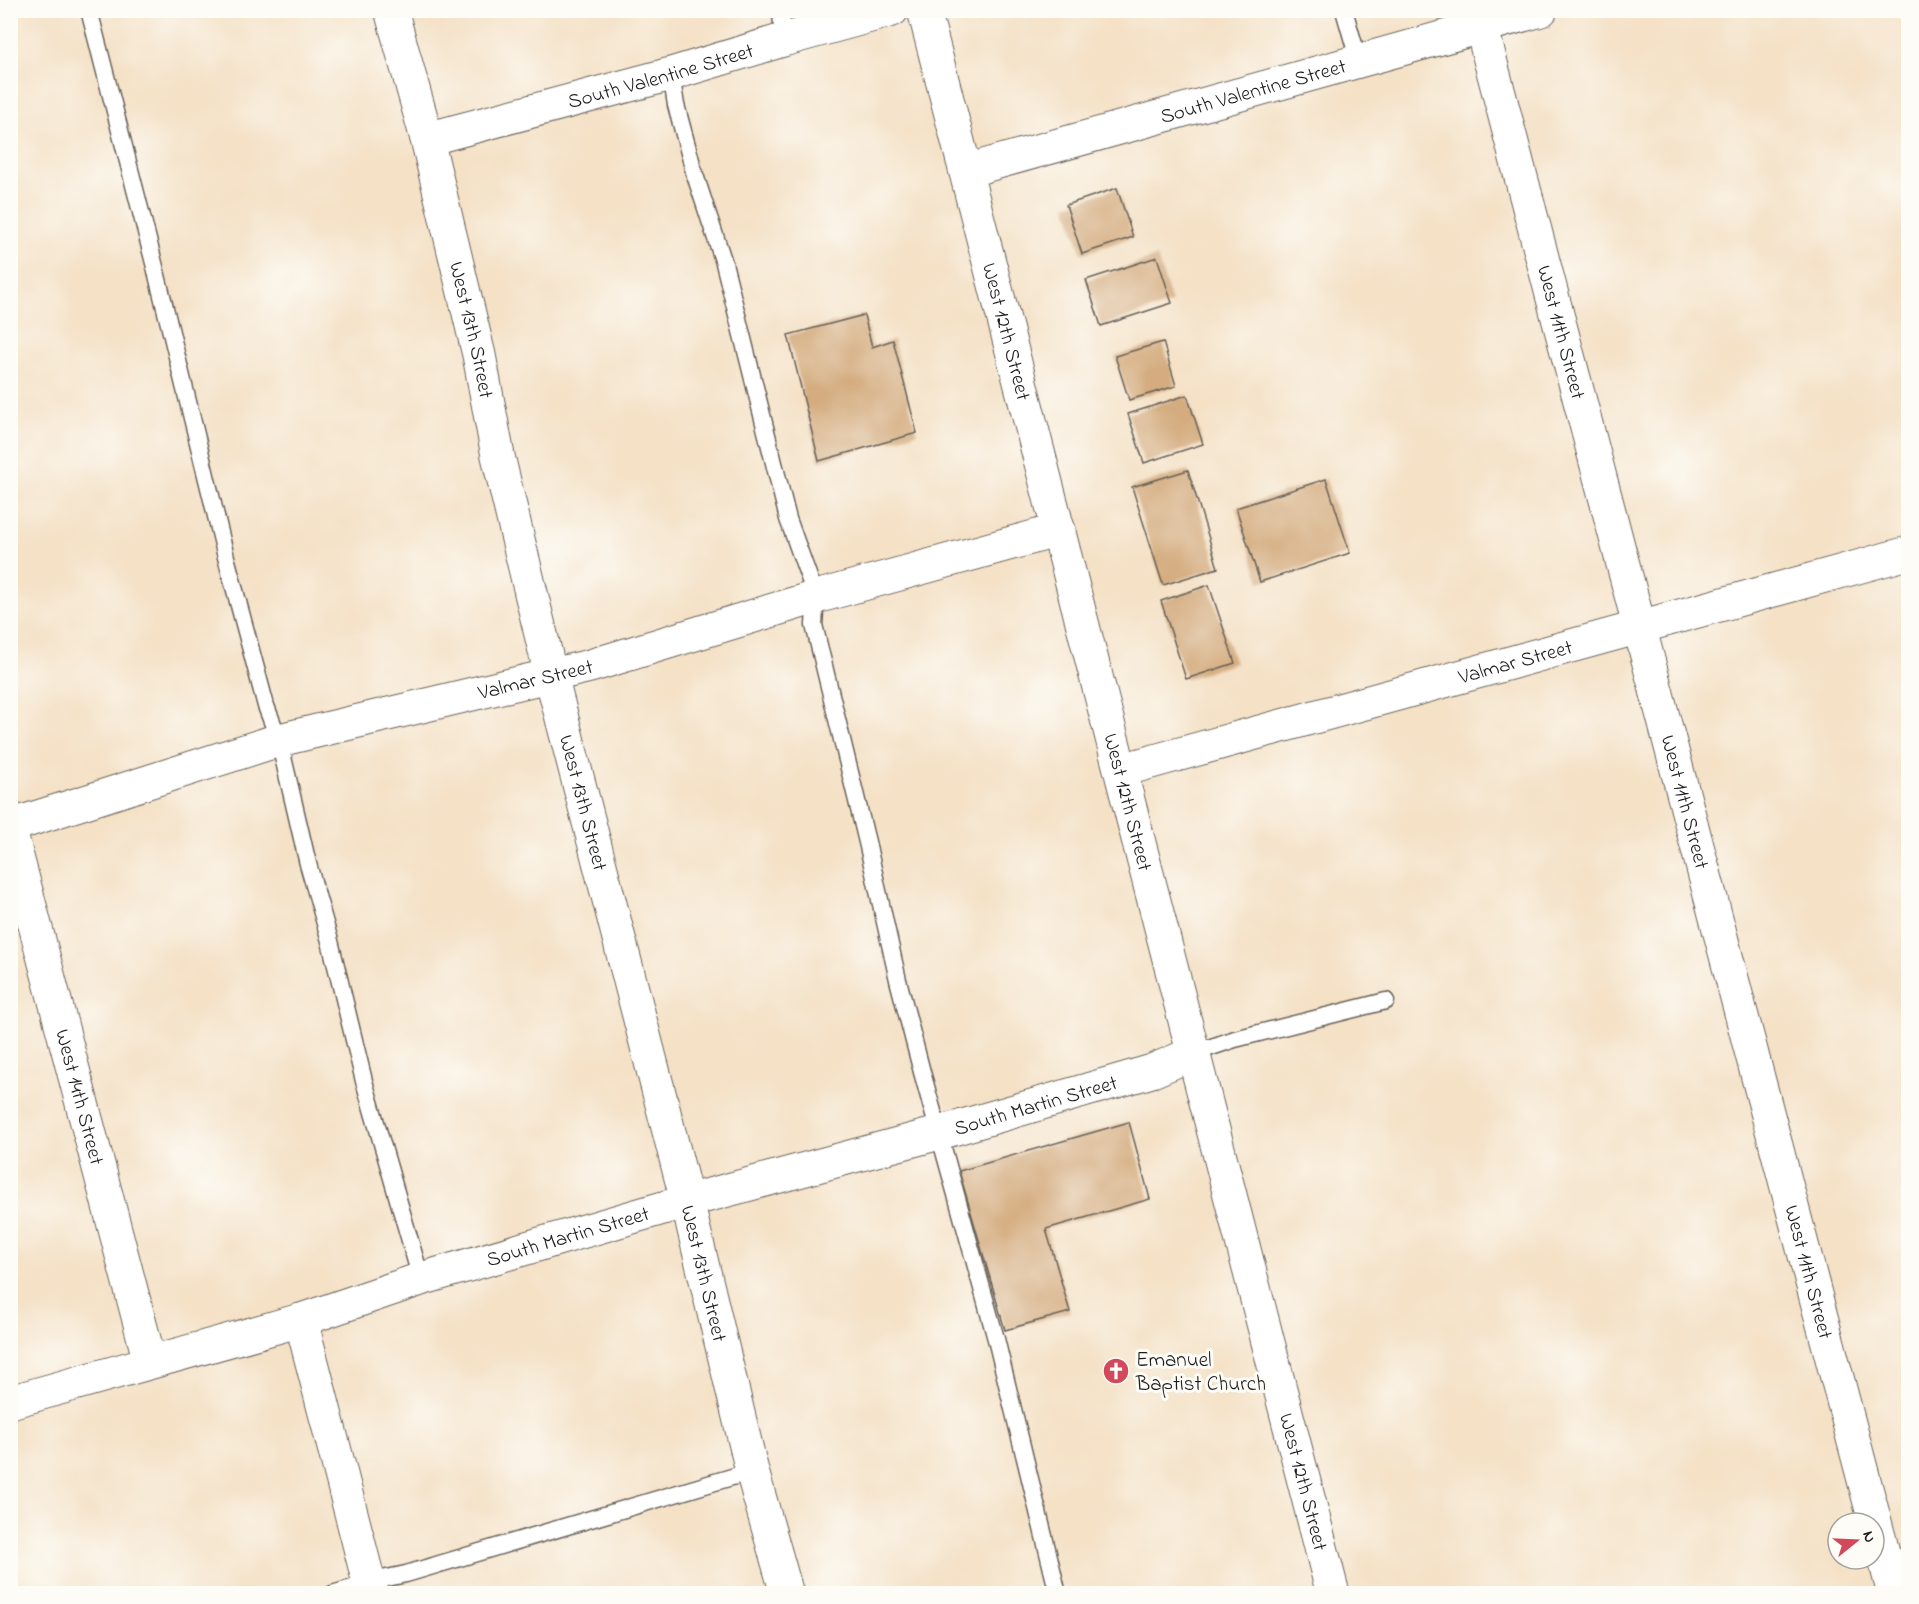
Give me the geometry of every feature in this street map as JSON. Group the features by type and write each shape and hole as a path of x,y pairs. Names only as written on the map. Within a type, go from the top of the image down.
{"street":[{"name":"West 13th Street","path":"391,10 427,139 479,355 498,456 551,676 687,1201 752,1471 787,1593"},
{"name":"South Valentine Street","path":"427,139 671,74 782,25 892,10"},
{"name":"West 12th Street","path":"924,10 1194,1053 1326,1592"},
{"name":"South Valentine Street","path":"966,171 1359,62 1479,19 1541,10"},
{"name":"West 11th Street","path":"1479,19 1640,628 1896,1549 1886,1591"},
{"name":"Valmar Street","path":"10,828 279,740 590,666 816,597 1059,530"},
{"name":"Valmar Street","path":"1122,770 1908,553"},
{"name":"West 14th Street","path":"10,828 150,1362"},
{"name":"South Martin Street","path":"10,1402 301,1320 421,1279 687,1201 939,1133 1152,1071 1194,1053"},
{"path":"301,1320 371,1588"}],"lane":[{"path":"89,10 226,557 266,706 279,740 308,864 330,941 364,1081 421,1279"},
{"path":"1344,10 1359,62"},
{"path":"671,74 695,175 724,263 788,519 816,597 814,625 898,980 996,1339 1058,1593"},
{"path":"1194,1053 1235,1039 1386,1001"},
{"path":"332,1593 371,1588 406,1574 752,1471"}],"building":[{"path":"1077,10 1102,10 1102,11 1079,17"},
{"path":"1117,188 1133,237 1082,254 1066,205"},
{"path":"1157,257 1172,303 1101,326 1086,280"},
{"path":"864,315 872,347 893,340 917,433 819,461 788,335"},
{"path":"1163,342 1176,386 1129,400 1115,356"},
{"path":"1187,395 1203,444 1144,463 1128,414"},
{"path":"1188,470 1218,568 1163,585 1132,487"},
{"path":"1326,479 1350,553 1260,582 1236,508"},
{"path":"1209,585 1235,663 1186,679 1161,601"},
{"path":"1129,1122 1150,1199 1046,1229 1070,1312 1005,1330 959,1171"}],"place":[{"name":"Emanuel Baptist Church","path":"1116,1371"}]}
